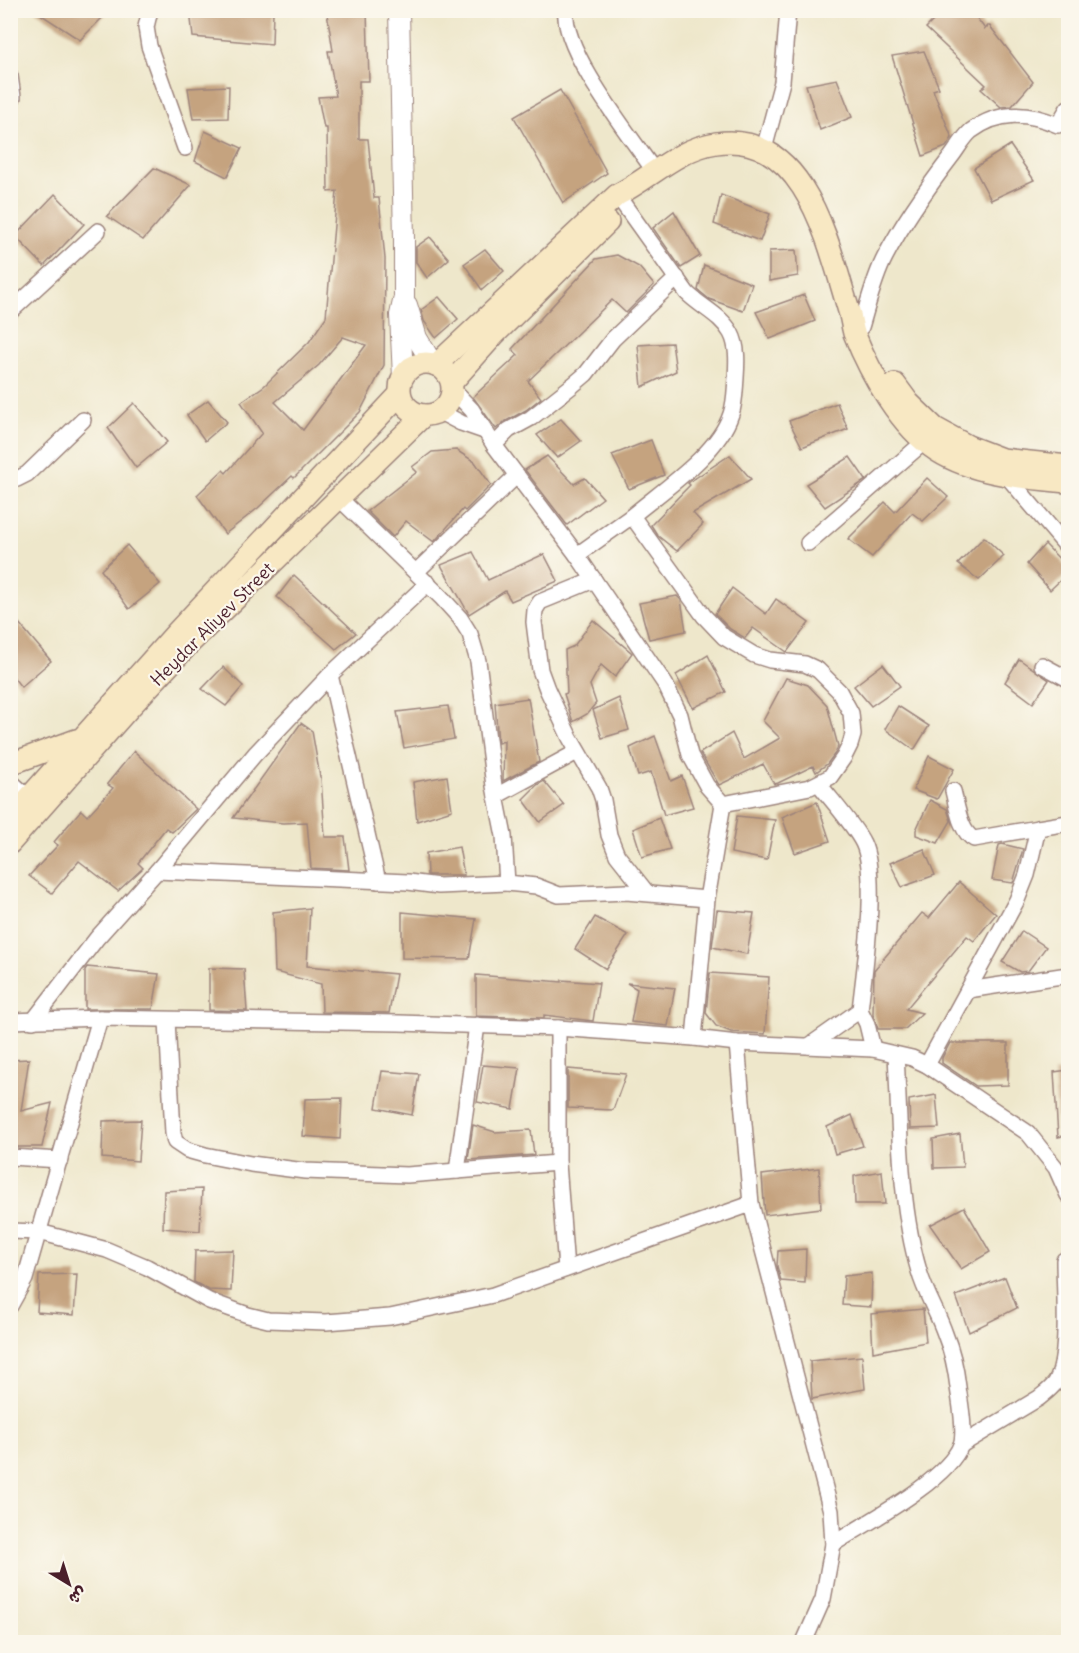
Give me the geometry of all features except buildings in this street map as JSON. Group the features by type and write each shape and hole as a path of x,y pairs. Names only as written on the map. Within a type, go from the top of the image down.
{"main road":[{"path":"434,364 625,195 676,156 696,147 716,143 745,143 764,149 781,161 795,176 811,201 822,226 855,324 882,388 898,412 925,441 937,451 963,464 1006,474 1068,482"},
{"path":"452,386 447,372 434,364 415,365 402,386 403,401 411,411 432,413 447,405 452,386 494,335 625,195"},
{"path":"855,324 909,403 935,428 968,446 1002,459 1068,466"},
{"name":"Heydar Aliyev Street","path":"12,816 402,386"},
{"name":"Heydar Aliyev Street","path":"10,843 188,645 339,498 432,413"},
{"path":"12,766 82,738"}],"street":[{"path":"150,10 146,27 149,46 185,148"},
{"path":"399,10 404,297 400,315 402,386"},
{"path":"566,10 565,19 568,32 588,74 654,172"},
{"path":"764,149 782,82 788,10"},
{"path":"10,76 12,97 10,102"},
{"path":"855,324 884,258 942,168 967,136 985,123 999,117 1031,115 1063,129 1068,108"},
{"path":"577,555 632,516 702,457 715,443 731,414 734,397 737,353 732,334 717,316 696,302 677,278 625,195"},
{"path":"10,312 98,231"},
{"path":"494,445 509,430 531,418 586,374 613,339 677,278"},
{"path":"404,297 417,338 434,364"},
{"path":"452,386 472,410 494,445 577,555 669,691 680,715 690,755 706,786 723,804"},
{"path":"432,413 484,431"},
{"path":"10,480 27,474 83,420"},
{"path":"808,543 925,441"},
{"path":"1006,474 1068,548"},
{"path":"416,572 517,475"},
{"path":"339,498 428,583 470,634 478,661 496,796 504,836 507,883"},
{"path":"632,516 704,616 724,637 754,655 770,660 805,664 818,670 839,691 851,713 853,735 844,758 830,777 819,784 723,804"},
{"path":"594,580 540,602 535,610 534,622 540,670 558,712 599,788 609,835 617,855 647,894"},
{"path":"33,1021 97,938 158,871 255,754 330,675 428,583"},
{"path":"1042,664 1068,678"},
{"path":"330,675 378,881"},
{"path":"496,796 578,752"},
{"path":"12,766 29,798"},
{"path":"819,784 863,842 868,855 869,906 860,1010 867,1024 873,1049"},
{"path":"953,791 963,825 970,837 974,839 1068,823"},
{"path":"694,1038 708,899 723,804"},
{"path":"927,1065 1017,900 1027,875 1038,828"},
{"path":"158,871 439,886 507,883 536,886 560,895 626,892 708,899"},
{"path":"968,990 1068,975"},
{"path":"809,1046 860,1010"},
{"path":"10,1306 25,1279 100,1018"},
{"path":"10,1021 100,1018 477,1025 558,1028 737,1043 873,1049 912,1058 927,1065 1028,1133 1056,1168 1068,1194"},
{"path":"166,1020 173,1133 176,1142 181,1146 205,1155 305,1171 407,1175 558,1163"},
{"path":"457,1171 477,1025"},
{"path":"558,1028 558,1163 566,1269"},
{"path":"737,1043 751,1204 831,1511 833,1544 823,1599 804,1642"},
{"path":"833,1544 917,1491 954,1457 961,1445 963,1434 952,1356 945,1333 919,1272 909,1227 904,1190 896,1055"},
{"path":"10,1157 60,1160"},
{"path":"10,1231 39,1232 107,1250 128,1258 227,1309 268,1320 326,1323 401,1315 494,1295 751,1204"},
{"path":"961,1445 1039,1398 1057,1381 1064,1355 1064,1260"}]}
